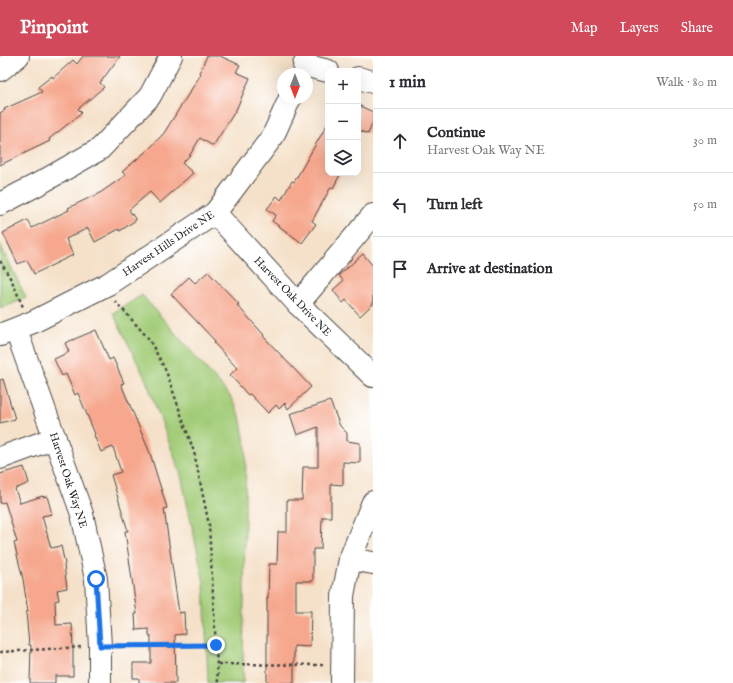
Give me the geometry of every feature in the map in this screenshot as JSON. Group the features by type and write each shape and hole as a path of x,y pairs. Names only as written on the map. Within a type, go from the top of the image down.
{"street":[{"path":"0,70 18,56"},
{"path":"0,204 100,149 150,96 171,56"},
{"path":"304,65 325,70"},
{"path":"361,79 373,82"},
{"name":"Harvest Hills Drive NE","path":"16,329 108,284 215,213 273,136 287,104"},
{"name":"Harvest Oak Drive NE","path":"215,213 298,304 373,376"},
{"path":"298,304 373,215"},
{"name":"Harvest Oak Way NE","path":"16,329 82,514 96,579 100,646 100,683"},
{"path":"0,458 55,438"},
{"path":"342,674 343,596 350,559 373,502"},
{"path":"350,559 373,563"}],"path":[{"path":"0,261 12,281 23,308 16,329"},
{"path":"108,284 114,300 149,339 166,370 194,452 209,525 218,683"},
{"path":"0,652 100,646 216,645"},
{"path":"218,664 342,674"}],"green space":[{"path":"0,244 26,298 0,309"},
{"path":"142,295 230,396 240,416 246,447 243,683 208,683 204,582 181,475 146,380 113,313"}],"building":[{"path":"83,56 120,56 100,83 104,87 78,109 82,113 49,139 50,141 0,165 0,113 5,110 4,109 42,92 38,87 52,76 53,78 73,60 77,64"},
{"path":"207,56 220,56 240,65 236,72 250,78 236,110 213,146 200,138 190,155 182,163 193,173 160,203 150,192 129,210 136,220 120,231 119,229 95,242 88,228 66,239 73,255 34,274 27,260 18,264 3,233 28,220 32,228 69,210 68,208 93,196 94,197 126,175 122,172 150,148 164,133 201,74 199,73"},
{"path":"361,106 373,112 373,122 368,134 361,131"},
{"path":"325,128 325,176 339,176 333,188 331,187 312,221 316,224 302,243 272,221 276,215 267,209 277,196 281,200 292,181 294,182"},
{"path":"363,254 373,266 373,304 360,316 346,300 343,303 333,290 343,281 339,275"},
{"path":"208,272 239,304 237,305 264,335 263,336 311,387 288,409 285,403 279,409 276,405 268,413 250,394 248,395 230,375 237,368 214,343 215,341 171,294 189,277 195,283"},
{"path":"96,330 109,360 113,358 124,383 121,384 150,453 167,508 164,509 179,613 184,612 185,634 175,635 176,683 139,683 139,678 133,678 133,663 151,663 151,636 149,636 149,629 136,630 135,614 137,614 125,531 128,531 111,475 121,472 113,447 101,452 78,393 75,395 66,374 62,376 54,359 69,352 65,343"},
{"path":"3,379 15,419 0,423 0,380"},
{"path":"330,401 340,426 347,433 347,441 360,443 360,463 343,462 343,485 331,484 331,517 322,517 321,549 313,549 313,581 296,581 296,611 311,611 310,647 294,646 294,683 267,683 267,598 269,564 277,564 278,532 287,532 287,500 302,500 303,467 318,467 318,427 297,435 290,414"},
{"path":"24,467 29,483 15,489 20,503 47,496 52,514 42,516 51,548 61,546 65,564 67,588 57,590 59,600 55,601 56,625 72,624 73,676 55,676 55,683 30,683 31,645 29,645 26,612 28,612 23,579 14,543 17,542 5,502 0,503 0,474"}],"route":[{"path":"96,579 100,646 216,645"}]}
